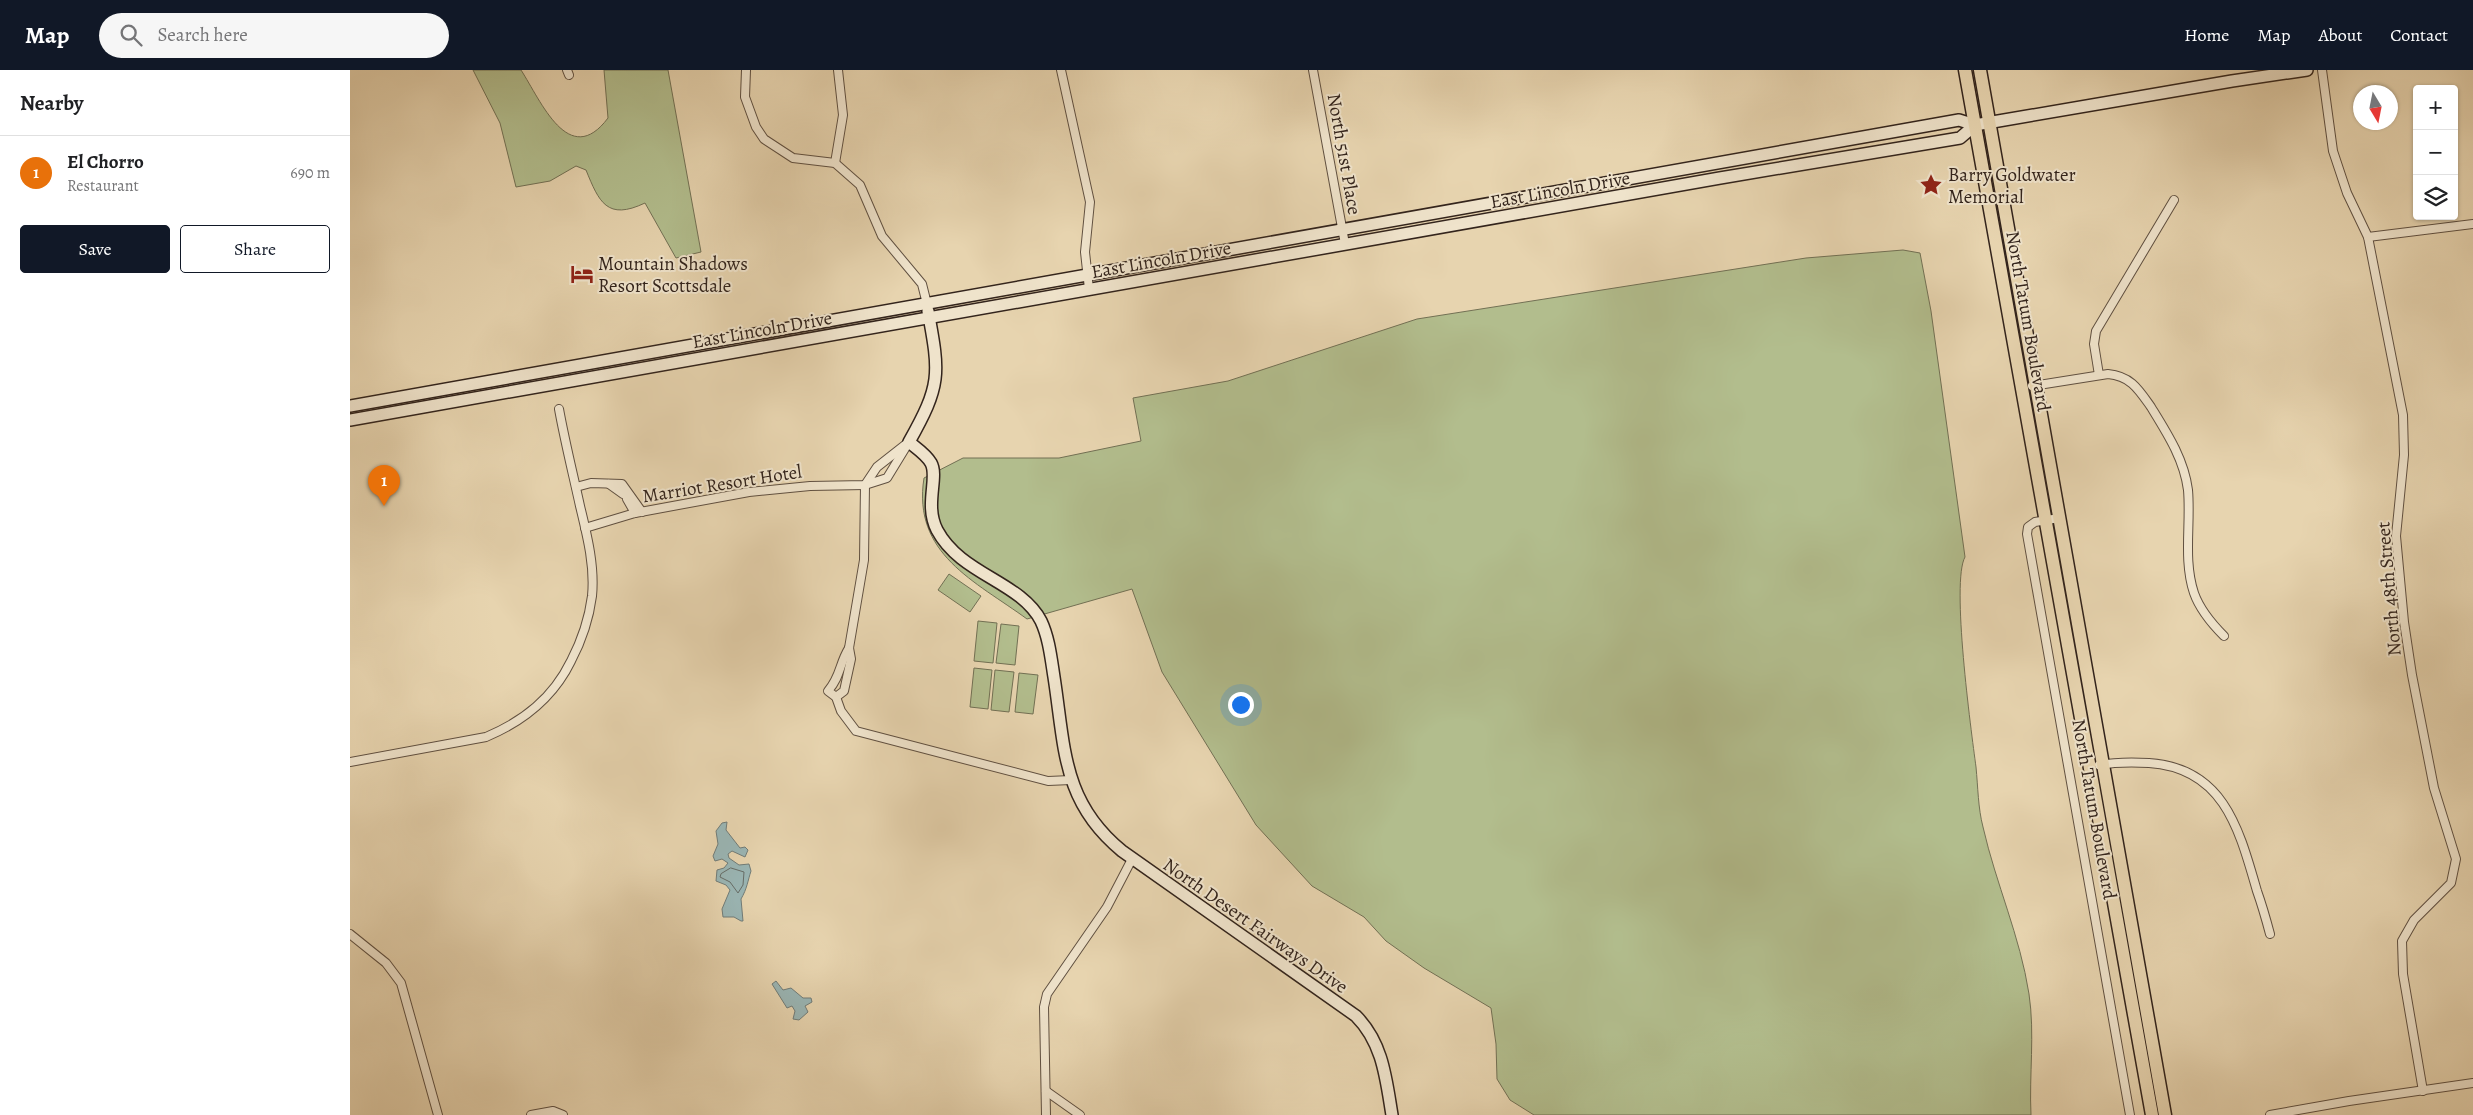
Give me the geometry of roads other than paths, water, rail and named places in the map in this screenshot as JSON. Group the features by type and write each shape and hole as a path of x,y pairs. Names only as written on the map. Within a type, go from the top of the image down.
{"main road":[{"name":"North Tatum Boulevard","path":"1965,70 2152,1115"},
{"name":"North Tatum Boulevard","path":"1980,70 2165,1115"},
{"name":"East Lincoln Drive","path":"350,420 1720,178 1960,138 1975,126 1989,123 2307,70"},
{"name":"East Lincoln Drive","path":"350,406 1959,120 1975,126"},
{"path":"909,442 928,408 933,394 937,371 927,304"},
{"path":"760,333 762,348"},
{"path":"534,387 543,379 588,370 598,362"},
{"name":"North Desert Fairways Drive","path":"909,442 926,456 932,465 930,504 934,525 944,541 970,566 1023,600 1042,623 1049,646 1071,780 1077,797 1097,829 1132,859 1342,1006 1363,1024 1371,1034 1380,1055 1392,1115"}],"street":[{"path":"746,70 745,97 756,127 764,139 794,158 835,163 860,185 878,230 922,284 927,304"},
{"path":"835,163 843,115 838,70"},
{"path":"1062,70 1090,202 1085,252 1089,289"},
{"name":"North 51st Place","path":"1313,70 1345,244"},
{"name":"North 48th Street","path":"2322,70 2333,153 2347,193 2368,237 2404,424 2403,470 2396,536 2407,640 2434,788 2456,859 2451,883 2414,920 2402,941 2403,974 2423,1091"},
{"path":"2099,375 2094,344 2096,330 2174,200"},
{"path":"2368,237 2473,224"},
{"path":"2022,388 2099,375 2119,375 2136,386 2162,424 2178,455 2188,490 2189,571 2199,605 2224,636"},
{"path":"350,762 486,737 504,729 539,706 567,670 587,623 592,581 585,528 559,409"},
{"path":"836,697 844,691 851,658 849,648 864,560 865,485 877,467 909,442"},
{"path":"865,485 887,478 909,442"},
{"path":"576,487 605,482 622,484 639,512"},
{"path":"605,482 625,496 639,512"},
{"name":"Marriot Resort Hotel","path":"585,528 639,512 748,492 810,486 865,485"},
{"name":"North Tatum Boulevard","path":"2059,518 2035,522 2028,527 2027,534 2130,1115"},
{"path":"849,648 844,655 838,680 828,691 836,697 841,711 856,732 1048,781 1071,780"},
{"path":"2089,768 2126,762 2164,764 2188,771 2211,788 2222,800 2243,843 2270,934"},
{"path":"1046,1115 1044,1006 1047,994 1107,907 1132,859"},
{"path":"350,934 386,963 401,983 438,1115"},
{"path":"2270,1115 2473,1084"},
{"path":"1046,1091 1080,1115"},
{"path":"531,1115 553,1111 563,1115"}],"water":[{"path":"727,822 726,830 740,848 745,847 748,850 745,857 732,851 728,854 729,858 739,865 749,864 751,871 741,899 743,921 734,917 723,917 722,909 730,890 726,885 716,881 717,870 724,868 728,863 722,859 715,861 713,856 718,844 716,831 722,823"},
{"path":"776,981 783,990 791,988 803,998 811,998 812,1002 805,1006 808,1012 799,1020 793,1019 795,1011 792,1006 787,1008 772,984"}],"place":[{"name":"Barry Goldwater Memorial","path":"1931,185"},
{"name":"Mountain Shadows Resort Scottsdale","path":"582,274"},
{"name":"El Chorro","path":"384,506"}]}
